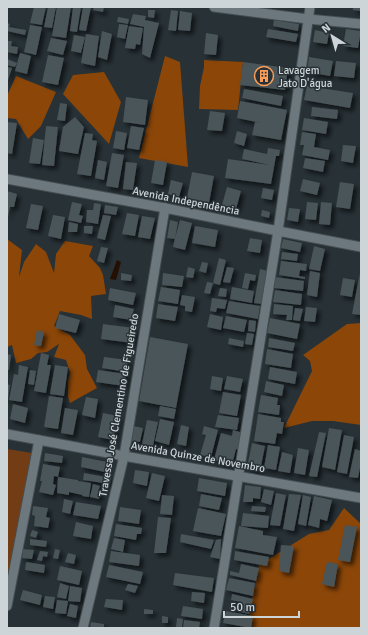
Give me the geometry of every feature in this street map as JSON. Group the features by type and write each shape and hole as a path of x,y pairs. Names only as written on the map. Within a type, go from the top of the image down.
{"street":[{"path":"214,7 361,24"},
{"path":"214,628 278,231 310,7"},
{"name":"Avenida Independência","path":"7,179 165,208 361,247"},
{"name":"Travessa José Clementino de Figueiredo","path":"83,628 124,456 165,208"},
{"name":"Avenida Quinze de Novembro","path":"7,434 361,498"},
{"path":"7,606 40,440"}],"shaded area":[{"path":"165,56 180,62 188,167 139,158"},
{"path":"204,60 243,62 238,110 199,109 200,86"},
{"path":"104,72 121,102 109,144 63,94 73,75"},
{"path":"16,76 56,92 41,126 28,139 16,119 7,118 7,96"},
{"path":"7,239 22,250 19,277 24,262 36,244 46,252 54,273 56,254 65,241 93,246 89,256 100,268 103,275 106,294 91,296 92,319 81,315 60,311 54,326 70,335 85,355 87,369 97,388 70,403 68,397 68,381 70,372 66,360 54,357 59,344 47,352 38,353 31,359 16,363 12,345 7,347"},
{"path":"117,260 121,262 116,280 110,279"},
{"path":"361,323 361,425 333,421 312,421 284,428 312,371 310,361 303,355 347,324"},
{"path":"7,449 32,453 7,582"},
{"path":"344,508 361,524 361,628 248,628 249,614 259,565 309,534 329,530"}],"building":[{"path":"34,7 46,7 42,25 30,23"},
{"path":"48,7 56,7 52,28 44,27"},
{"path":"57,7 71,7 66,38 52,36"},
{"path":"73,7 81,7 77,32 70,31"},
{"path":"83,7 91,7 86,31 79,30"},
{"path":"94,7 104,7 103,12 93,10"},
{"path":"353,7 361,7 361,11 353,10"},
{"path":"148,10 155,10 154,18 148,17"},
{"path":"171,10 178,11 176,31 168,30"},
{"path":"180,11 192,13 190,31 178,30"},
{"path":"133,14 146,16 145,20 159,23 150,58 142,54 144,27 130,24"},
{"path":"118,17 129,19 128,24 117,22"},
{"path":"274,20 299,24 298,31 273,26"},
{"path":"7,23 10,24 9,27 26,30 25,35 7,31"},
{"path":"119,24 128,25 125,39 117,37"},
{"path":"30,25 42,27 36,55 24,52"},
{"path":"129,26 143,28 140,45 136,44 135,49 125,48"},
{"path":"268,29 298,34 296,42 266,37"},
{"path":"346,29 361,31 358,48 343,46"},
{"path":"315,30 329,33 327,44 313,42"},
{"path":"102,31 112,34 107,60 98,57"},
{"path":"206,33 218,35 216,55 204,54"},
{"path":"86,34 99,36 95,66 81,63"},
{"path":"74,35 85,37 81,53 71,51"},
{"path":"51,38 67,41 63,55 47,51"},
{"path":"7,41 12,41 11,46 18,47 17,54 7,52"},
{"path":"20,53 31,56 27,74 15,71"},
{"path":"48,55 64,58 58,85 42,82"},
{"path":"309,57 333,61 330,76 307,72"},
{"path":"7,59 17,63 15,67 7,65"},
{"path":"336,61 356,63 354,78 334,76"},
{"name":"Lavagem Jato D'água","path":"243,62 288,68 285,90 240,85"},
{"path":"7,67 12,68 7,83"},
{"path":"307,86 353,93 350,108 304,100"},
{"path":"244,89 283,96 281,106 242,98"},
{"path":"126,97 148,100 145,125 123,122"},
{"path":"240,101 287,110 281,140 252,135 255,122 261,123 237,118"},
{"path":"60,103 67,104 65,121 57,120"},
{"path":"312,107 338,110 337,119 311,116"},
{"path":"210,111 225,113 222,131 207,130"},
{"path":"75,117 84,127 78,154 59,151 63,127"},
{"path":"304,118 328,122 326,134 302,130"},
{"path":"7,122 17,123 12,154 7,153"},
{"path":"46,126 58,127 54,166 42,165"},
{"path":"131,126 144,128 139,150 127,148"},
{"path":"116,131 127,133 124,150 113,148"},
{"path":"237,131 247,134 244,146 234,143"},
{"path":"302,132 316,134 314,147 330,150 328,160 302,155 304,145 300,145"},
{"path":"85,133 93,134 92,140 97,141 91,176 77,174"},
{"path":"33,138 44,140 40,164 29,163"},
{"path":"343,145 356,146 353,163 341,161"},
{"path":"268,148 280,150 279,156 276,156 271,184 225,178 228,159 270,165 242,159 244,149 267,154"},
{"path":"112,153 124,155 118,188 106,186"},
{"path":"305,158 325,161 323,172 303,168"},
{"path":"98,160 107,162 104,180 95,178"},
{"path":"155,160 167,162 163,185 151,183"},
{"path":"126,162 137,163 133,190 123,189"},
{"path":"192,172 214,176 209,203 187,198"},
{"path":"303,179 320,183 317,195 300,191"},
{"path":"171,180 183,183 179,197 168,194"},
{"path":"340,182 354,184 350,209 336,207"},
{"path":"227,187 241,191 236,209 222,205"},
{"path":"263,188 274,190 272,200 261,198"},
{"path":"7,191 17,194 14,207 10,207 8,217"},
{"path":"72,202 82,204 79,215 83,216 81,223 68,220"},
{"path":"307,202 318,203 316,220 305,219"},
{"path":"321,202 332,203 330,225 319,224"},
{"path":"94,203 101,204 98,224 86,222 87,210 93,210"},
{"path":"31,204 43,206 38,230 26,228"},
{"path":"105,205 118,207 116,215 104,213"},
{"path":"289,208 300,209 298,222 287,220"},
{"path":"262,210 270,212 269,218 261,216"},
{"path":"127,213 139,215 135,236 122,234"},
{"path":"53,215 65,217 61,239 48,236"},
{"path":"103,215 111,216 105,240 97,238"},
{"path":"142,216 155,218 150,239 138,237"},
{"path":"170,220 178,222 175,239 167,238"},
{"path":"180,220 192,223 185,250 173,247"},
{"path":"69,222 78,224 77,232 68,232"},
{"path":"84,226 93,226 92,234 84,233"},
{"path":"195,226 218,230 215,247 192,243"},
{"path":"250,238 262,240 260,253 247,251"},
{"path":"283,239 302,243 300,252 281,248"},
{"path":"314,246 325,249 320,271 309,269"},
{"path":"101,247 108,248 104,263 97,261"},
{"path":"282,252 298,254 297,261 281,259"},
{"path":"219,258 226,260 220,285 213,283"},
{"path":"281,261 307,264 306,271 300,270 299,276 305,277 305,279 279,275"},
{"path":"202,262 208,263 206,273 199,271"},
{"path":"188,267 195,269 193,278 186,277"},
{"path":"227,267 234,268 230,283 223,282"},
{"path":"260,269 268,271 262,304 254,303"},
{"path":"310,271 320,273 317,297 307,295"},
{"path":"121,273 132,275 131,281 121,280"},
{"path":"163,273 184,276 182,287 162,285"},
{"path":"245,273 256,275 255,281 250,280 248,289 242,288"},
{"path":"361,273 361,315 352,314"},
{"path":"275,277 304,281 303,291 274,288"},
{"path":"343,278 355,280 352,297 340,295"},
{"path":"207,282 213,283 210,294 204,293"},
{"path":"161,287 180,290 178,304 158,301"},
{"path":"232,287 254,291 252,303 230,299"},
{"path":"110,288 136,293 133,305 108,300"},
{"path":"220,288 227,289 226,297 218,296"},
{"path":"275,290 302,294 301,305 273,302"},
{"path":"182,295 195,297 192,312 185,311 185,306 180,305"},
{"path":"212,298 227,300 225,309 217,308 216,312 210,311"},
{"path":"229,301 260,306 258,319 226,313"},
{"path":"158,304 178,307 175,321 156,318"},
{"path":"274,304 293,306 292,320 286,320 287,315 273,314"},
{"path":"115,305 134,309 131,320 113,317"},
{"path":"306,307 317,308 315,322 304,321"},
{"path":"295,308 303,309 300,321 293,320"},
{"path":"59,314 80,320 76,333 55,328"},
{"path":"210,314 223,317 221,330 207,327"},
{"path":"226,316 247,320 244,332 223,328"},
{"path":"270,318 300,324 297,339 267,333"},
{"path":"249,320 256,321 255,332 248,331"},
{"path":"103,324 134,328 132,343 101,339"},
{"path":"37,330 44,332 41,346 34,345"},
{"path":"247,333 254,334 252,345 245,344"},
{"path":"150,337 188,344 176,408 139,401"},
{"path":"229,338 244,341 243,347 228,344"},
{"path":"269,338 295,343 293,351 268,347"},
{"path":"267,349 293,354 291,368 265,364"},
{"path":"41,353 49,355 47,365 51,365 46,393 34,391"},
{"path":"7,354 11,355 9,370 7,370"},
{"path":"104,357 128,360 126,372 102,368"},
{"path":"19,365 28,367 22,402 9,400 14,374 18,375"},
{"path":"55,365 68,367 64,396 50,394"},
{"path":"270,367 297,372 295,384 268,379"},
{"path":"30,370 36,371 34,385 28,384"},
{"path":"98,370 126,374 124,386 96,382"},
{"path":"212,376 223,378 221,391 210,389"},
{"path":"227,376 243,379 240,392 224,389"},
{"path":"266,381 284,385 282,396 264,392"},
{"path":"7,384 10,385 8,400 7,400"},
{"path":"223,392 241,395 237,416 219,413"},
{"path":"261,395 278,398 277,405 280,405 279,415 258,412"},
{"path":"49,396 63,398 58,429 44,427"},
{"path":"86,397 98,399 95,418 82,415"},
{"path":"13,404 28,408 25,423 10,419"},
{"path":"160,406 176,409 174,419 158,416"},
{"path":"65,408 78,410 73,435 61,433"},
{"path":"103,413 118,416 113,440 98,437"},
{"path":"258,414 281,418 281,422 284,422 282,434 277,433 275,444 254,441"},
{"path":"218,415 239,418 237,430 215,427"},
{"path":"160,419 174,422 169,445 155,441"},
{"path":"147,420 158,422 153,446 142,444"},
{"path":"181,425 189,427 186,446 177,444"},
{"path":"133,426 143,428 140,442 130,441"},
{"path":"204,426 218,430 211,457 200,455 206,435 202,434"},
{"path":"329,428 342,430 335,470 322,467"},
{"path":"233,430 243,433 239,450 236,449 232,465 214,460 221,433 232,436"},
{"path":"319,432 326,433 317,477 309,476"},
{"path":"344,435 354,437 347,474 337,472"},
{"path":"252,443 265,446 260,471 247,468"},
{"path":"268,445 280,447 276,470 264,468"},
{"path":"298,448 309,450 305,475 294,473"},
{"path":"355,449 361,451 361,463 358,478 349,477"},
{"path":"282,452 293,455 290,473 278,471"},
{"path":"45,453 63,456 62,463 44,461"},
{"path":"82,457 107,462 105,472 81,467"},
{"path":"43,464 60,467 58,477 54,476 53,484 56,485 53,495 39,492 42,481 40,481"},
{"path":"135,470 149,472 147,486 133,483"},
{"path":"84,473 111,478 110,484 83,480"},
{"path":"152,473 165,476 159,501 146,498"},
{"path":"58,477 91,483 89,497 82,496 83,489 82,495 69,492 69,495 57,493"},
{"path":"199,478 227,483 225,496 197,491"},
{"path":"93,484 100,486 98,491 100,491 99,499 90,497"},
{"path":"245,485 261,487 260,499 253,498 253,502 243,502"},
{"path":"264,489 274,491 271,505 261,502"},
{"path":"276,493 286,495 280,526 270,525"},
{"path":"201,494 222,498 219,510 199,506"},
{"path":"289,494 301,495 294,531 283,529"},
{"path":"162,495 174,496 172,515 160,514"},
{"path":"303,495 311,497 306,526 298,524"},
{"path":"314,496 332,500 327,521 320,519 319,528 308,525"},
{"path":"64,499 73,501 70,514 62,512"},
{"path":"76,502 101,506 98,519 73,515"},
{"path":"33,506 48,508 46,517 50,518 48,528 34,526 35,516 32,515"},
{"path":"252,506 266,507 265,512 251,511"},
{"path":"120,507 141,510 139,524 118,521"},
{"path":"198,508 226,514 221,536 193,531"},
{"path":"243,513 269,516 268,528 241,526"},
{"path":"158,517 171,518 166,553 154,553"},
{"path":"76,522 93,526 91,539 73,536"},
{"path":"116,524 142,528 141,534 137,534 136,540 114,536"},
{"path":"345,525 357,527 350,562 338,560"},
{"path":"239,526 263,531 263,535 277,537 273,555 235,548"},
{"path":"32,530 38,532 36,538 30,536"},
{"path":"181,534 214,540 211,549 180,542"},
{"path":"114,538 125,540 123,552 111,549"},
{"path":"30,539 47,541 46,547 30,545"},
{"path":"221,539 220,559 210,557 216,540"},
{"path":"281,545 294,546 289,573 279,571"},
{"path":"23,549 34,550 32,559 22,558"},
{"path":"55,549 60,550 58,559 53,558"},
{"path":"40,551 48,552 47,557 43,556 42,561 37,560"},
{"path":"111,551 140,555 139,566 109,562"},
{"path":"235,551 269,557 267,566 234,560"},
{"path":"68,553 76,555 74,564 65,562"},
{"path":"26,562 45,565 44,573 25,570"},
{"path":"327,562 338,564 334,587 322,584"},
{"path":"241,564 259,568 256,581 230,575 230,571 239,573"},
{"path":"109,565 143,572 140,584 106,577"},
{"path":"60,566 82,571 79,585 57,580"},
{"path":"175,573 214,578 212,592 173,585"},
{"path":"229,578 255,583 253,596 226,590"},
{"path":"60,583 69,586 66,599 57,597"},
{"path":"128,584 138,586 135,593 125,590"},
{"path":"70,586 82,588 80,602 68,601"},
{"path":"23,590 42,595 40,605 20,600"},
{"path":"192,592 205,593 204,603 191,601"},
{"path":"232,594 253,599 249,614 229,609 230,604 240,606 241,602 231,600"},
{"path":"45,596 55,597 53,609 43,607"},
{"path":"106,599 123,600 122,610 104,607"},
{"path":"57,600 68,601 66,614 55,613"},
{"path":"70,604 78,606 76,618 67,616"},
{"path":"183,606 203,609 202,619 181,616"},
{"path":"144,609 153,610 153,614 144,614"},
{"path":"226,611 253,616 251,628 223,623"},
{"path":"162,616 168,617 168,623 162,623"},
{"path":"177,618 183,619 182,627 176,627"},
{"path":"184,620 200,622 199,628 183,628"},
{"path":"91,622 104,624 104,628 90,628"}],"place":[{"name":"Lavagem Jato D'água","path":"264,76"}]}
